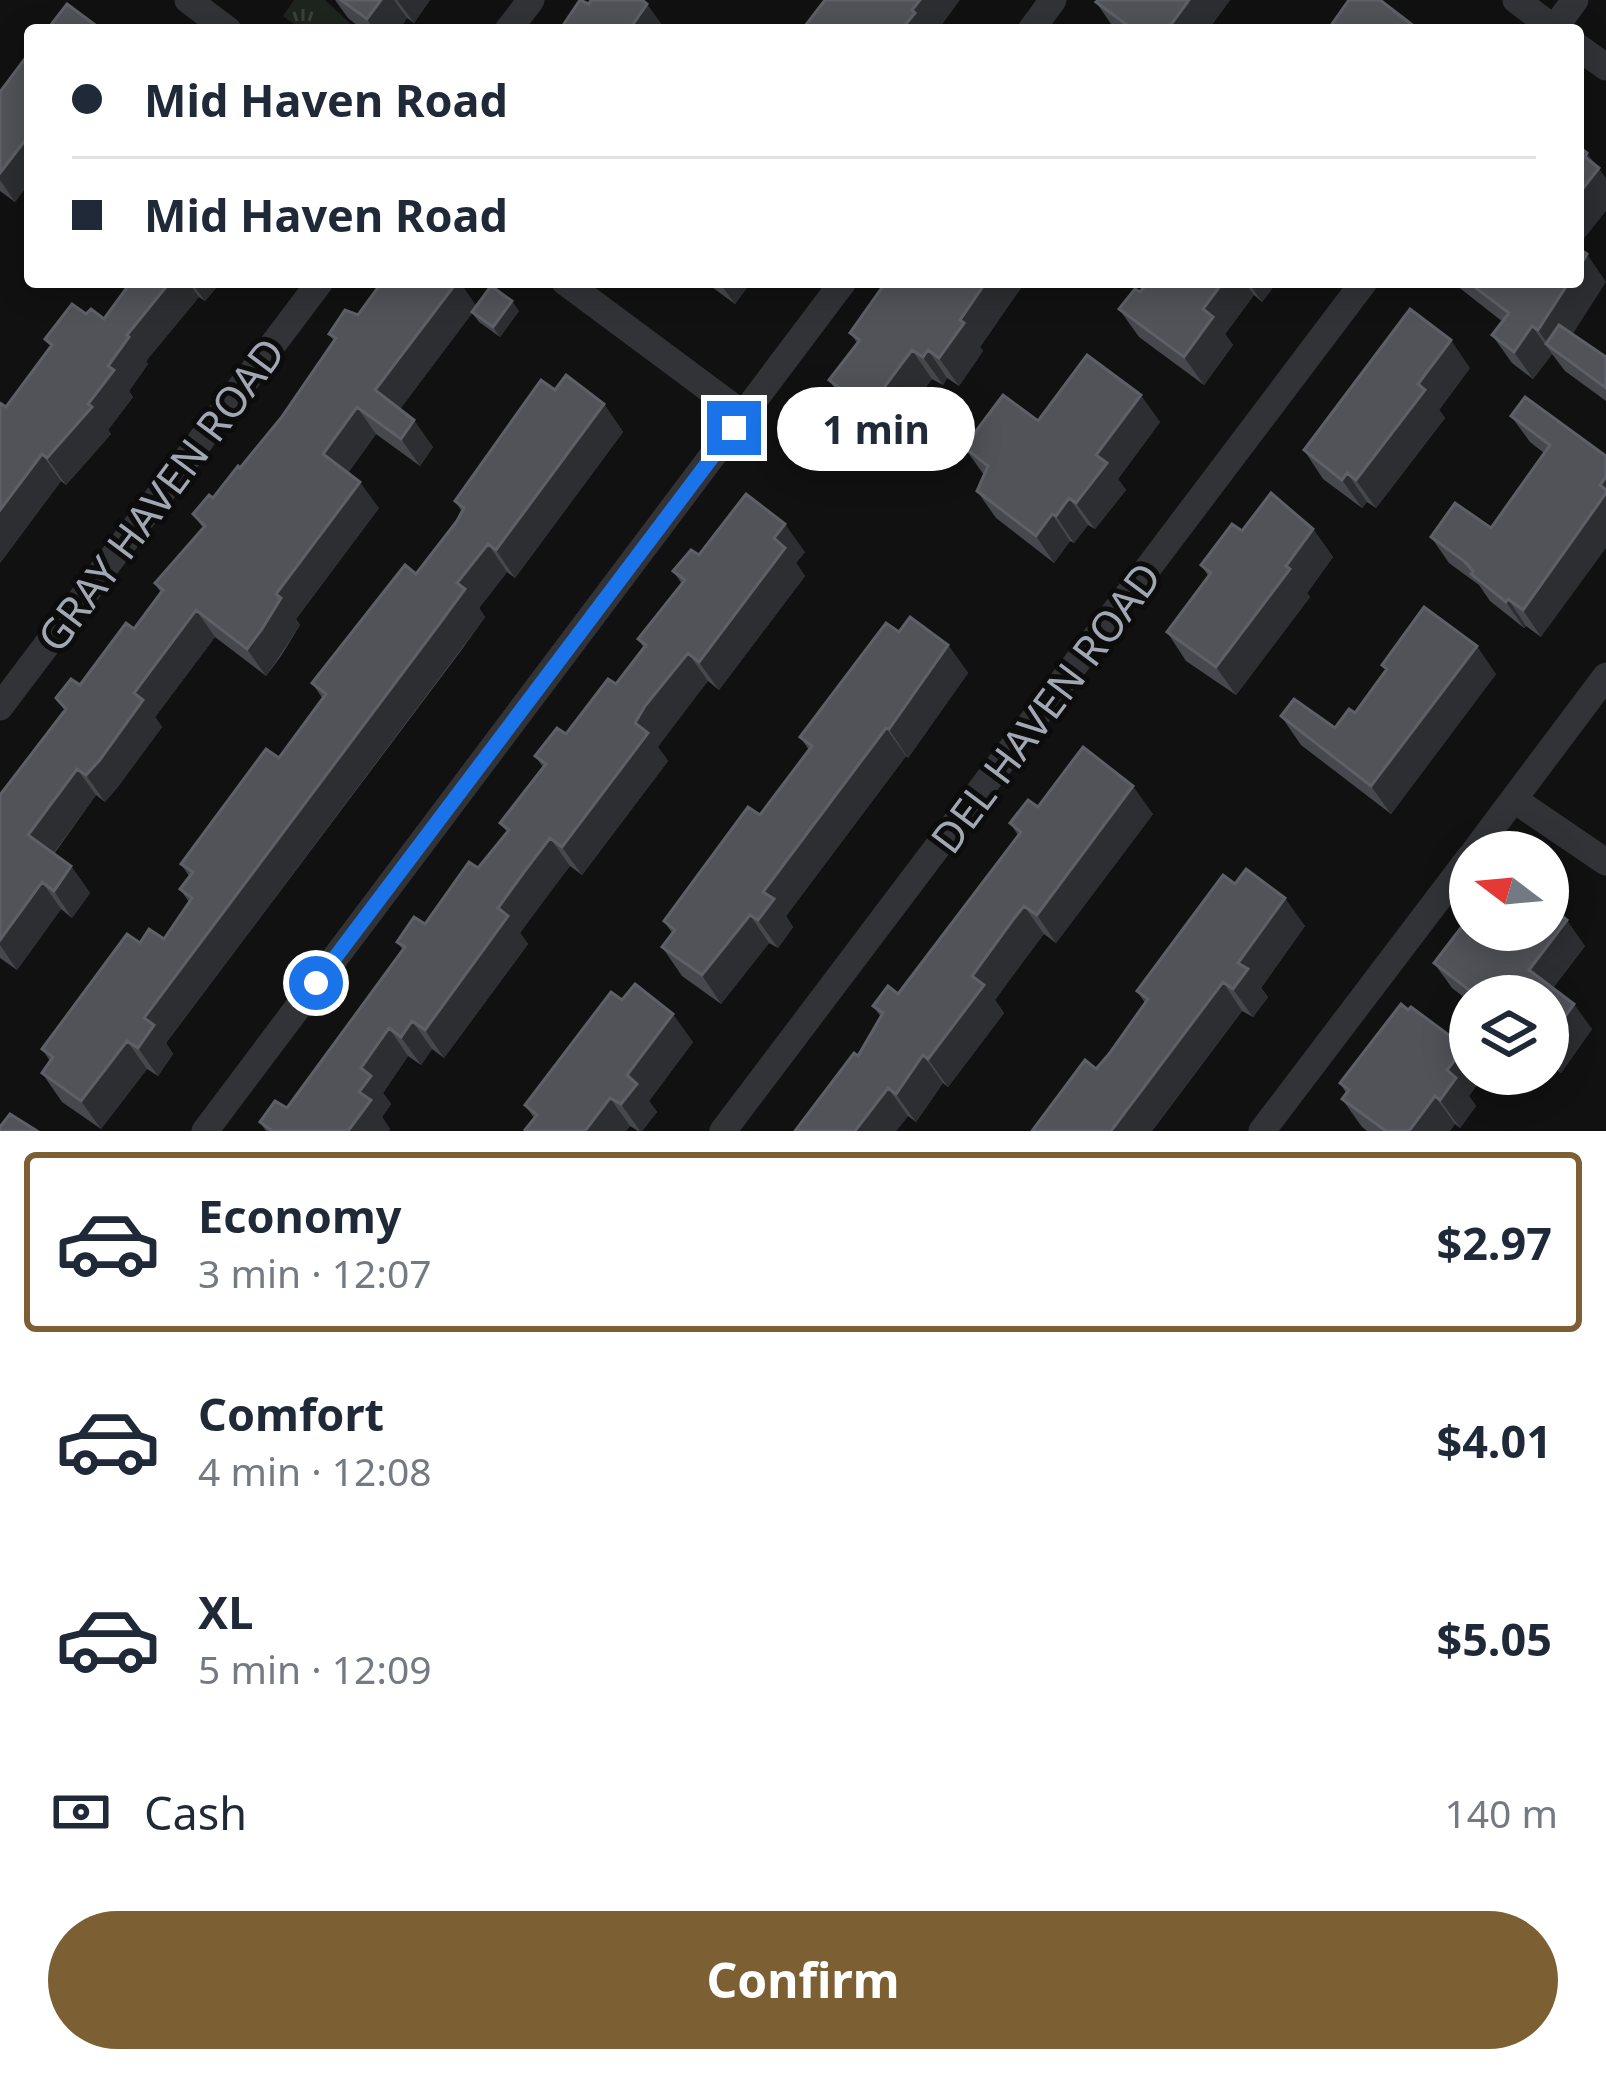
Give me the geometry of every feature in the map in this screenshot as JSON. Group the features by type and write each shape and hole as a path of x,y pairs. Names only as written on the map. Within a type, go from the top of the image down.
{"street":[{"path":"188,0 221,24"},
{"path":"513,24 531,0"},
{"path":"1516,0 1546,24"},
{"name":"GRAY HAVEN ROAD","path":"0,706 315,288"},
{"path":"573,288 744,415"},
{"path":"205,1131 839,288"},
{"name":"DEL HAVEN ROAD","path":"723,1131 1359,288"},
{"path":"1491,831 1606,676"},
{"path":"1516,801 1606,862"},
{"path":"1262,1131 1449,884"}],"green space":[{"path":"294,0 325,0 351,24 294,24 283,16"}],"building":[{"path":"341,0 381,0 367,19"},
{"path":"580,0 589,4 591,0 642,0 647,4 633,24 564,24"},
{"path":"825,0 920,0 906,24 807,24"},
{"path":"1189,0 1171,24 1126,24 1096,2"},
{"path":"1349,0 1380,0 1411,24 1332,24"},
{"path":"67,4 94,24 52,24"},
{"path":"24,60 24,142 0,173 0,92"},
{"path":"1584,151 1599,168 1584,187"},
{"path":"127,288 165,288 127,335 108,366 114,370 88,404 92,407 47,458 42,454 0,510 0,403 6,407 52,345 45,339 72,304 104,319"},
{"path":"378,288 452,288 375,390 414,420 401,439 357,407 323,454 360,482 276,594 281,598 262,629 247,649 196,610 134,693 143,700 99,761 86,775 77,769 28,835 71,866 54,891 42,882 0,940 0,795 66,709 56,698 71,679 80,685 126,623 134,629 163,590 155,583 205,526 193,514 209,495 213,498 281,418 336,338 329,334 345,310 358,315"},
{"path":"490,288 512,301 493,327 472,312"},
{"path":"882,288 982,288 939,358 928,350 923,357 912,350 868,409 829,380 860,340 850,333"},
{"path":"1143,288 1219,288 1203,309 1213,317 1184,357 1119,309 1135,289"},
{"path":"1476,288 1565,288 1538,330 1532,326 1514,352 1492,335 1509,313"},
{"path":"1410,309 1451,340 1418,384 1425,390 1356,480 1347,473 1342,480 1304,450"},
{"path":"1559,325 1606,357 1606,388 1546,344"},
{"path":"1087,355 1141,395 1096,455 1107,463 1076,503 1069,498 1036,536 977,491 988,466 964,447 1003,395 1038,421"},
{"path":"566,375 604,404 496,550 488,544 457,583 465,589 144,1018 154,1025 138,1048 127,1041 81,1101 42,1073 53,1057 42,1049 127,934 140,943 149,929 164,939 192,898 180,889 193,872 181,864 266,749 279,758 326,694 312,683 405,565 416,574 457,521 464,508 455,501 541,380 555,390"},
{"path":"1525,397 1606,456 1606,477 1600,485 1606,493 1523,610 1506,602 1431,537 1455,503 1491,528 1550,445 1511,416"},
{"path":"1271,493 1313,529 1286,566 1290,569 1216,667 1167,632 1211,573 1201,565 1232,524 1242,531"},
{"path":"746,494 785,524 774,538 785,548 699,662 688,653 645,706 635,723 648,733 562,847 550,838 524,872 498,908 508,916 425,1030 412,1021 401,1037 389,1028 361,1068 371,1076 359,1092 371,1100 348,1131 270,1131 260,1122 275,1101 287,1108 405,947 397,942 414,917 425,924 469,862 478,868 509,830 500,823 546,764 535,756 557,728 566,734 608,679 616,684 646,645 638,639 685,580 673,571 691,550 699,555"},
{"path":"1424,607 1477,646 1371,786 1281,716 1294,699 1335,728 1349,709 1355,713"},
{"path":"910,617 948,645 763,892 774,899 758,920 750,915 702,975 662,947 675,930 664,921 748,807 760,815 812,746 800,737 886,623 899,632"},
{"path":"1083,747 1133,786 1037,915 1024,906 972,976 984,985 928,1059 923,1055 896,1094 888,1088 855,1131 795,1131 854,1053 858,1056 883,1013 873,1006 888,986 898,994 1021,832 1010,823 1028,800 1038,807"},
{"path":"1246,869 1285,898 1238,963 1248,969 1233,989 1223,982 1111,1131 1032,1131 1085,1060 1096,1069 1109,1054 1148,999 1137,991 1223,875 1235,884"},
{"path":"1449,943 1449,951 1543,951 1529,970 1536,975 1450,975 1434,963"},
{"path":"635,984 673,1014 627,1075 637,1084 621,1104 610,1098 585,1131 526,1131 537,1115 525,1105 611,992 622,1000"},
{"path":"1401,1004 1449,1035 1449,1088 1440,1100 1435,1096 1409,1131 1386,1131 1342,1099 1349,1090 1340,1083"},
{"path":"10,1114 37,1131 0,1131"}],"route":[{"path":"316,983 734,428"}]}
